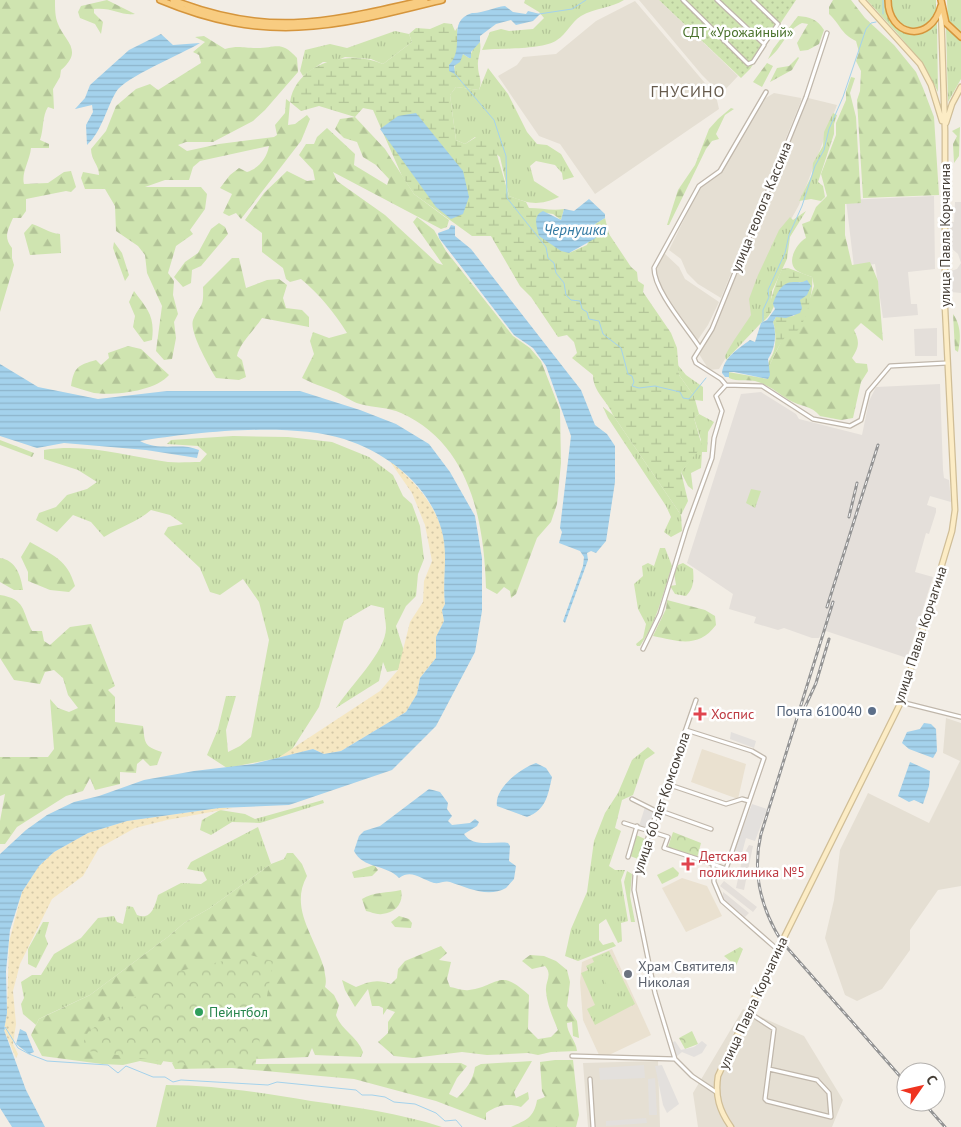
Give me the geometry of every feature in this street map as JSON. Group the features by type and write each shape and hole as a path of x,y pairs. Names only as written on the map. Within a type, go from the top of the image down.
{"highway":[{"path":"160,0 199,14 238,24 293,28 348,23 442,0"},
{"path":"173,0 222,16 279,24 333,21 425,0"},
{"path":"888,0 890,13 896,23 904,29 914,32 932,25 937,19 941,3"},
{"path":"941,3 948,26 961,37"}],"main road":[{"path":"862,0 925,71 945,129"},
{"path":"941,3 945,129"},
{"path":"945,129 952,104 961,87"},
{"name":"улица Павла Корчагина","path":"716,1092 718,1076 748,1012 901,702 954,523 947,363 945,129"},
{"path":"716,1092 720,1107 731,1127"}],"street":[{"path":"683,0 748,64 753,62 778,24 754,0"},
{"path":"717,0 764,44"},
{"name":"улица геолога Кассина","path":"700,348 712,329 802,106 827,34"},
{"path":"766,92 720,171 700,186 654,268 656,278 664,294 700,348 694,358 696,363 721,379 726,385 762,386 813,419 850,426 861,420 868,392 890,366 947,363"},
{"path":"643,649 660,614 686,528 712,458 714,438 722,411 716,396 726,385"},
{"name":"улица 60 лет Комсомола","path":"696,700 635,876 634,890 655,993 675,1059 692,1076 716,1092"},
{"path":"901,702 961,717"},
{"path":"624,822 668,837 664,848 726,869 764,758 686,730"},
{"path":"667,784 726,804 742,799 749,801"},
{"path":"632,799 658,811 711,829"},
{"path":"628,857 637,826"},
{"path":"713,864 714,882 722,901 778,950"},
{"path":"748,1012 774,1028 769,1069 767,1101 831,1117 829,1093 817,1080 769,1069"},
{"path":"572,1056 675,1059"},
{"path":"590,1079 593,1127"}],"shaded area":[{"path":"639,0 659,0 738,76 721,94 702,75"},
{"path":"635,1 716,96 719,109 595,194 560,144 539,136 498,76 517,65 523,57 556,54 596,21"},
{"path":"774,93 801,98 801,101 721,298 698,284 687,273 681,259 669,250 699,189 725,166 732,150 738,144 764,99"},
{"path":"808,98 837,105 799,205 758,279 751,316 719,369 709,370 699,354 706,343 741,261"},
{"path":"934,196 935,269 908,272 911,304 917,304 918,315 883,318 875,264 854,267 846,200"},
{"path":"955,202 961,202 961,263 958,254 951,248 950,222 954,222"},
{"path":"664,253 679,267 685,279 719,302 708,325 697,341 659,286 656,269"},
{"path":"961,263 961,293 951,292 951,271 957,269"},
{"path":"937,328 937,356 915,356 914,329"},
{"path":"940,384 943,470 944,478 949,480 951,502 930,496 927,505 936,508 936,512 929,534 926,533 915,572 933,577 907,658 823,630 819,638 812,638 784,628 778,630 754,623 756,617 729,609 733,594 687,563 741,394 761,392 796,414 799,419 862,435 869,401 876,387"},
{"path":"946,718 961,723 961,886 938,890 910,930 910,950 882,989 857,1001 845,995 825,938 834,900 840,850 868,793 929,823 960,761 943,753"},
{"path":"731,732 756,741 754,748 730,739"},
{"path":"702,749 746,764 738,799 691,782"},
{"path":"752,804 767,809 755,841 746,838 742,853 734,851"},
{"path":"645,807 655,811 649,829 639,826"},
{"path":"749,845 753,846 744,890 736,888 743,856"},
{"path":"682,878 707,886 722,916 686,932 662,888"},
{"path":"724,881 757,907 753,912 720,886"},
{"path":"723,892 749,913 745,917 723,900"},
{"path":"612,949 651,1035 609,1055 599,1055 583,1020 580,982 582,962"},
{"path":"743,1009 804,1036 843,1100 832,1127 698,1127 693,1093"},
{"path":"675,1041 681,1050 694,1047 702,1041 707,1045 702,1053 694,1057 682,1052 676,1057 670,1044"},
{"path":"658,1061 660,1127 588,1127 583,1063"},
{"path":"644,1065 645,1078 600,1080 599,1068"},
{"path":"662,1065 679,1104 667,1113 663,1105 655,1066"},
{"path":"655,1078 657,1115 649,1115 648,1079"},
{"path":"646,1118 647,1123 606,1126 606,1121"}],"green space":[{"path":"0,0 55,0 57,21 71,46 71,57 61,70 60,77 53,89 54,109 48,107 45,114 40,140 49,144 49,148 31,148 23,180 24,184 48,183 64,172 71,171 76,187 71,192 66,191 26,199 26,211 21,218 13,218 7,237 12,248 14,265 0,312"},
{"path":"107,0 135,14 94,9 94,13 103,22 101,34 95,24 80,18 78,12 81,6"},
{"path":"525,0 624,0 581,16 557,40 542,46 482,50 490,32 501,29 509,31 533,29 544,18 539,12 524,3"},
{"name":"СДТ «Урожайный»","path":"659,0 796,0 750,69 741,78"},
{"path":"833,0 851,0 865,18 894,45 916,72 934,117 939,195 863,198 857,100 860,91 861,71 856,61 859,52 856,41 844,32 829,14 829,7"},
{"path":"867,0 887,0 898,27 921,32 937,21 938,92 915,55"},
{"path":"890,0 936,0 936,16 922,29 909,27 899,22 896,18"},
{"path":"947,0 961,0 961,34 948,22"},
{"path":"798,16 813,19 819,23 824,30 819,44 808,50 800,51 797,43 808,24 802,23 792,30 768,59 773,49"},
{"path":"444,23 452,24 455,31 457,28 457,52 449,65 454,73 455,65 461,56 463,54 469,58 475,45 480,42 478,63 479,90 456,87 450,95 456,140 465,144 478,136 493,141 509,196 526,202 529,208 564,209 561,220 553,214 546,213 569,253 587,245 595,224 605,218 609,234 631,267 637,272 638,281 644,285 643,292 671,333 677,348 679,375 694,396 699,414 694,418 702,446 681,472 688,501 681,515 613,415 595,386 593,375 572,358 577,353 574,342 567,335 558,337 531,297 520,286 491,236 472,236 414,194 402,176 373,110 363,108 355,117 319,106 301,111 290,102 294,88 302,77 313,68 326,62 355,58 383,64 412,42 409,34 416,28 430,29"},
{"path":"946,28 961,41 961,79 948,102"},
{"path":"395,31 409,34 412,42 383,64 371,59 345,57 333,62 323,62 303,76 300,71 305,50 330,44 347,48"},
{"path":"204,36 225,49 238,47 282,47 297,58 298,72 253,121 213,142 186,142 178,145 187,151 219,144 274,137 277,135 275,125 285,113 286,99 290,102 288,125 295,124 307,115 310,119 301,141 241,219 236,213 229,216 223,213 232,194 220,188 230,175 239,168 247,172 259,165 269,146 200,161 193,167 189,180 165,180 145,187 201,187 207,194 205,209 190,230 193,234 176,246 168,273 174,281 173,295 178,314 174,322 176,338 172,359 164,360 156,351 162,306 147,273 145,255 138,246 116,231 115,206 105,189 85,189 81,178 83,172 99,175 91,149 106,131 116,106 136,89 150,84 158,90 201,63 199,55 193,52 205,42 195,37"},
{"path":"798,57 792,70 770,82 777,68 789,66"},
{"path":"767,63 773,66 762,87 753,82"},
{"path":"488,68 508,94 527,132 537,144 547,145 561,154 574,177 563,180 562,173 555,165 536,161 530,166 534,181 559,197 545,202 534,203 509,196 500,157 475,137 465,144 456,140 450,95 456,87 479,90"},
{"path":"851,77 855,78 850,93 856,117 861,203 845,204 845,235 852,265 870,262 878,281 883,341 861,323 854,330 858,344 852,358 856,363 867,364 868,371 861,382 853,418 841,420 820,416 817,412 793,402 773,389 752,380 729,378 728,372 768,379 768,368 782,340 805,313 814,286 812,277 796,270 793,266 792,257 796,248 806,238 802,224 810,221 816,207 827,196 821,174 836,135 836,123 846,100 846,92"},
{"path":"731,108 734,109 725,115 716,134 719,139 712,141 706,149 669,225 667,225 678,190 695,165 709,129"},
{"path":"833,113 837,115 834,124 834,134 818,182 823,186 825,197 821,201 811,199 799,201 812,175 813,163 823,146 824,132"},
{"path":"355,117 385,149 414,194 449,220 447,227 441,229 333,172 337,181 385,215 437,263 443,265 413,222 417,217 434,230 446,251 513,336 530,348 541,361 560,410 561,463 557,504 551,522 537,538 516,594 511,598 510,591 504,587 497,594 486,588 482,536 469,487 458,464 443,444 424,427 401,413 357,403 337,392 302,378 314,354 310,341 313,332 329,338 347,333 326,304 308,285 301,279 290,282 286,279 283,268 262,252 262,233 245,220 264,193 287,171 307,181 315,180 313,170 299,155 306,144 314,144 317,137 327,128 355,154 354,165 387,185 389,179 376,165 363,157 357,142 344,138 335,129 340,119"},
{"path":"960,127 959,156 954,163 953,144 957,136 952,131"},
{"path":"806,211 790,237 787,259 772,291 770,307 761,323 726,360 725,356 751,315 749,299 779,230 790,217 793,220"},
{"path":"219,223 225,227 228,234 201,266 192,270 191,283 183,287 174,277 185,262 198,253 211,229"},
{"path":"32,224 60,234 61,253 30,255 24,233"},
{"path":"114,242 122,253 129,275 125,281 113,248"},
{"path":"232,258 239,258 246,288 267,280 279,279 287,285 283,298 286,308 302,310 309,317 309,327 262,318 238,351 237,356 242,360 246,377 239,380 216,378 200,349 193,325 193,320 202,303 203,287"},
{"path":"788,268 812,277 810,298 806,315 800,328 785,338 768,368 775,343 773,322 776,317 794,316 800,300 807,290 805,282 794,282 787,286 782,291 770,314 761,323 782,269"},
{"path":"134,291 151,319 152,340 144,342 133,327 135,316 129,302"},
{"path":"953,314 960,332 958,352 955,350"},
{"path":"128,346 141,349 169,375 155,385 145,389 123,393 94,393 71,386 75,371 81,365 96,360 101,365 109,358 108,353"},
{"path":"677,364 686,375 703,387 703,401 695,400 679,375"},
{"path":"603,407 613,415 681,515 682,531 671,537 664,532 671,517 666,506 608,418"},
{"path":"699,414 714,422 708,432 707,452 702,452 701,468 691,473 693,490 688,486 681,472 696,452 701,440 694,418"},
{"path":"233,436 288,437 332,442 369,457 393,475 403,496 412,504 420,526 424,559 418,574 416,596 406,606 396,626 404,651 398,670 387,672 383,662 379,681 336,708 374,658 384,637 386,628 384,608 371,605 344,621 319,707 291,751 278,758 227,768 207,755 218,729 226,696 236,696 226,730 228,752 240,746 251,737 269,640 259,602 243,579 220,595 210,592 200,568 164,534 168,527 183,524 170,515 151,510 104,537 91,522 73,515 57,532 36,520 39,513 56,507 67,495 87,489 97,482 78,470 44,459 44,450 60,448 91,449 168,462 200,462 207,454 198,446 167,444 171,440"},
{"path":"0,440 34,453 32,457 0,445"},
{"path":"751,489 761,491 755,508 746,503"},
{"path":"30,542 53,555 64,564 75,586 69,592 50,590 28,581 28,572 21,557"},
{"path":"660,548 665,548 672,566 651,627 640,646 637,646 636,644 643,638 646,624 638,609 634,584 643,576 642,566 648,563 654,566"},
{"path":"0,558 6,559 14,565 21,579 23,590 14,590 0,582"},
{"path":"683,563 693,569 693,584 686,596 675,594 670,586 676,585 674,573 678,565"},
{"path":"0,595 19,603 32,631 42,631 44,641 50,645 70,627 91,624 115,686 108,690 115,697 115,722 143,726 146,744 162,752 157,765 150,766 143,759 137,764 136,773 120,772 120,784 95,790 90,778 83,791 66,796 17,827 5,844 0,844 0,821 5,794 0,796 0,757 48,757 54,749 50,699 58,708 69,712 78,708 68,695 63,678 54,670 45,672 40,684 14,680 0,658"},
{"path":"667,600 705,610 715,616 716,625 702,638 695,640 679,641 653,636 666,609"},
{"path":"648,747 655,753 645,760 633,795 622,800 615,828 621,831 609,866 615,870 625,870 621,880 628,921 621,923 622,941 618,943 606,919 599,924 599,940 603,945 613,942 616,946 578,961 565,956 571,929 587,892 594,841 605,813 618,793 632,760"},
{"path":"323,800 324,803 260,823 232,822 211,835 200,830 202,820 220,810 245,814 255,819"},
{"path":"258,827 271,864 210,908 184,923 90,995 39,1019 36,1025 23,1014 21,1004 24,998 21,982 32,975 41,975 54,954 81,938 98,918 114,916 117,922 123,924 127,906 133,907 137,915 146,916 154,908 158,895 181,883 201,884 207,880 203,872 187,869 191,862"},
{"path":"673,832 701,843 697,858 668,847"},
{"path":"636,835 645,839 638,859 630,856"},
{"path":"287,853 293,853 302,864 307,876 302,888 301,900 305,922 324,968 325,987 334,995 339,1005 336,1015 338,1020 360,1046 363,1052 361,1057 315,1055 312,1048 308,1057 260,1059 168,1053 161,1065 140,1061 123,1065 102,1064 42,1056 31,1035 39,1019 90,995 184,923 210,908 271,864 284,859"},
{"path":"374,865 378,870 372,876 354,878 352,872"},
{"path":"673,867 679,873 678,876 662,884 657,875"},
{"path":"627,871 632,874 630,896 635,922 631,922 624,882"},
{"path":"401,890 400,903 391,912 376,914 366,911 362,899 376,894"},
{"path":"399,916 409,919 412,923 411,928 395,927 391,922"},
{"path":"43,922 49,922 45,936 48,944 36,968 28,964 28,949"},
{"path":"441,946 447,953 439,960 451,962 447,979 450,987 469,990 499,980 505,980 529,995 528,1029 538,1039 551,1037 558,1030 550,1011 547,996 548,972 545,966 532,969 522,961 530,955 544,956 556,961 567,970 570,982 567,1006 577,1021 579,1038 573,1036 572,1022 567,1023 567,1027 577,1051 551,1052 538,1055 528,1053 487,1055 462,1052 413,1058 394,1056 378,1042 388,1033 388,1022 395,1012 387,1009 383,1015 383,1008 372,1006 368,989 355,1007 345,990 342,980 356,987 374,981 391,984 397,978 398,969 405,961"},
{"path":"740,947 743,949 736,966 724,956"},
{"path":"609,951 635,1004 595,1025 587,1009 595,1005 581,973 588,970 586,966 594,962 592,958"},
{"path":"250,955 273,961 255,1067 192,1065 80,1050 88,1032 166,974"},
{"path":"603,955 612,958 624,983 617,994 609,991 597,962"},
{"path":"692,1031 698,1044 685,1049 679,1038"},
{"path":"176,1060 248,1064 461,1063 467,1066 457,1078 449,1094 457,1098 469,1084 475,1067 481,1064 532,1061 514,1092 516,1098 528,1092 529,1099 521,1107 503,1105 495,1108 486,1113 486,1120 436,1101 354,1079 232,1068 175,1069 172,1063"},
{"path":"573,1060 579,1115 576,1127 511,1127 528,1118 534,1111 537,1100 545,1097 542,1091 540,1062"},
{"path":"166,1085 238,1090 344,1106 393,1114 442,1127 156,1127"}],"sand":[{"path":"389,460 409,478 427,499 434,511 443,535 445,549 445,604 442,610 444,621 436,637 436,658 420,678 417,694 406,712 341,751 324,754 313,749 278,758 380,691 398,670 410,622 423,602 424,581 432,561 425,525 412,493"},
{"path":"219,808 233,808 135,828 99,848 83,876 52,899 20,964 13,991 16,1024 13,1044 18,1054 16,1058 4,1030 7,1013 9,942 22,892 39,866 54,852 88,833 127,821"}],"water":[{"path":"505,6 513,12 526,14 528,11 540,14 533,21 516,25 511,20 496,24 480,36 480,42 471,52 471,58 463,54 460,62 454,66 455,74 449,71 449,65 454,58 456,50 458,28 464,17 472,13"},
{"path":"161,34 173,45 200,43 121,86 112,99 96,133 87,145 86,125 93,112 92,105 75,109 85,98 90,85 129,50"},
{"path":"416,113 463,171 469,197 463,214 451,219 436,207 380,129 398,116"},
{"name":"Чернушка","path":"589,199 605,214 605,218 595,224 592,232 596,238 569,253 561,251 539,236 536,219 540,213 543,211 561,220 564,209 574,211"},
{"path":"451,225 455,226 455,236 471,249 581,390 595,425 607,434 615,446 615,482 606,541 596,553 591,551 587,553 588,560 565,623 563,621 583,566 584,557 580,551 559,543 562,532 560,528 571,436 546,366 533,348 514,335 439,238 438,233 449,229"},
{"path":"807,280 811,286 807,295 800,300 802,308 800,313 786,318 776,317 773,322 775,341 768,359 770,375 768,379 734,372 729,372 729,377 725,377 722,373 726,362 732,354 750,340 755,342 761,323 767,320 775,309 773,304 780,289 790,282"},
{"path":"0,364 38,387 98,399 167,391 300,391 360,410 396,424 429,444 450,472 475,516 482,558 482,611 475,652 436,726 392,770 289,805 219,808 127,821 88,833 54,852 39,866 22,892 10,930 6,971 7,1013 4,1030 26,1090 45,1127 12,1127 0,1108 0,854 26,830 47,815 74,802 99,796 144,780 194,771 253,764 313,749 324,754 341,751 406,712 417,694 420,678 436,658 436,637 444,621 442,610 445,604 445,547 435,512 416,484 390,462 360,445 344,439 297,431 242,430 187,434 140,441 155,446 185,447 199,450 197,458 146,450 64,443 37,448 0,436"},
{"path":"924,723 931,724 936,729 937,751 933,758 909,749 902,743 907,732 920,729"},
{"path":"910,762 930,771 929,786 923,804 914,800 909,802 898,796"},
{"path":"536,763 546,768 552,777 542,806 527,817 497,806 497,799 504,786 516,774"},
{"path":"429,789 440,792 448,803 447,809 452,816 448,821 452,825 470,823 475,819 479,822 477,826 464,834 468,838 484,843 508,843 510,846 509,861 516,866 514,879 506,888 499,891 485,892 448,882 434,883 408,874 399,878 388,870 369,864 358,857 354,851 359,836 364,831 380,826"},
{"path":"20,1029 26,1032 34,1052 29,1054 16,1044"}],"waterway":[{"name":"Чернушка","path":"539,14 572,9 586,0"},
{"path":"883,0 883,14"},
{"name":"Чернушка","path":"763,322 763,310 769,297 768,290 785,253 789,235 802,206 815,166 824,150 829,129 843,97 866,29 871,23 876,22"},
{"name":"Чернушка","path":"455,74 494,120 506,156 507,198 546,247 548,258 554,263 556,273 564,283 566,295 571,300 580,301 582,309 587,312 589,319 599,321 603,334 621,348 628,374 632,376 634,382 632,386 639,388 655,386 680,392 683,398 689,399 706,378"},
{"path":"4,1030 5,1027 18,1048 47,1061 108,1065 118,1073 126,1066 153,1077 165,1077 173,1082 181,1080 268,1085 277,1082 356,1090 362,1095 385,1097 394,1102 415,1104 436,1113 445,1121 456,1120 462,1127"}],"railway":[{"path":"827,607 878,445"},
{"path":"849,517 857,483"},
{"path":"833,602 761,834 758,848 758,876 760,890 769,917 782,942 896,1072"},
{"path":"805,707 816,683 829,639"},
{"path":"932,1112 945,1127"}],"place":[{"name":"Почта 610040","path":"872,711"},
{"name":"Хоспис","path":"700,714"},
{"name":"Детская поликлиника №5","path":"688,864"},
{"name":"Храм Святителя Николая","path":"628,974"},
{"name":"Пейнтбол","path":"199,1012"}],"district":[{"name":"ГНУСИНО","path":"688,91"}]}
